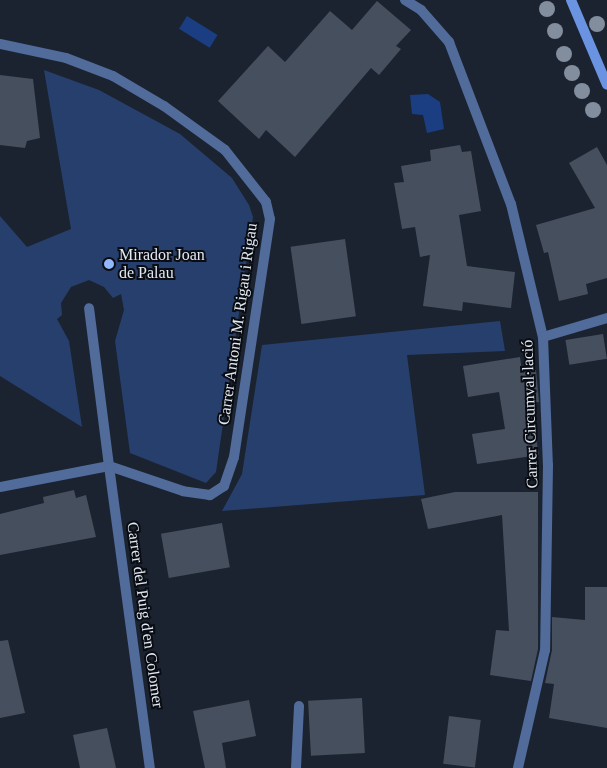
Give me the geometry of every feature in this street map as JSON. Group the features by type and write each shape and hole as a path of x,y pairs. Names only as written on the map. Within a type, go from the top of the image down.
{"main road":[{"path":"571,0 607,85"}],"street":[{"name":"Carrer Circumval·lació","path":"404,0 421,10 449,42 511,204 543,337 548,465 545,650 518,768"},
{"name":"Carrer Antoni M. Rigau i Rigau","path":"0,44 15,45 85,65 113,76 164,106 225,150 266,202 268,229 234,457 224,486 210,495 183,491 109,466"},
{"path":"0,486 109,466 89,308"},
{"path":"543,337 607,318"},
{"name":"Carrer del Puig d'en Colomer","path":"109,466 150,768"},
{"path":"296,768 298,706"}],"shaded area":[{"path":"187,16 218,35 210,48 179,29"},
{"path":"44,70 99,90 180,134 232,178 249,205 253,217 216,472 206,483 130,453 115,341 124,310 121,294 113,298 104,287 89,280 71,287 61,303 62,315 57,319 69,341 82,427 0,376 0,216 27,247 71,229"},
{"path":"428,94 440,102 444,129 427,133 423,115 412,114 410,95"},
{"path":"500,321 505,351 407,355 425,495 222,511 242,474 262,345"}],"building":[{"path":"377,1 411,30 396,46 401,49 379,75 371,68 295,157 266,130 259,139 218,101 268,46 285,62 330,11 352,30"},
{"path":"0,75 33,79 40,138 27,141 25,148 0,145"},
{"path":"460,145 462,152 471,151 481,211 459,215 467,266 515,272 511,308 463,302 462,311 423,306 430,255 420,257 415,227 402,229 394,183 404,182 401,166 431,161 430,150"},
{"path":"597,147 607,165 607,278 586,284 588,294 559,301 548,252 544,253 536,225 595,208 569,163"},
{"path":"345,239 356,316 301,324 291,247"},
{"path":"603,334 607,359 569,365 565,340"},
{"path":"520,357 522,372 536,370 539,402 530,403 539,455 477,464 472,434 505,429 499,392 468,397 463,366"},
{"path":"74,490 76,498 86,495 96,537 0,555 0,514 44,503 43,497"},
{"path":"455,492 538,492 538,649 531,681 490,675 496,630 509,631 502,515 428,529 421,499"},
{"path":"222,523 230,567 169,578 161,534"},
{"path":"585,587 607,587 607,728 549,718 554,684 545,683 552,650 552,617 585,620"},
{"path":"8,640 25,713 0,718 0,641"},
{"path":"362,698 365,753 311,756 308,701"},
{"path":"249,700 256,736 222,743 226,768 205,768 193,711"},
{"path":"449,716 481,720 475,768 443,764"},
{"path":"107,728 116,768 80,768 73,735"}],"place":[{"name":"Mirador Joan de Palau","path":"109,264"}]}
